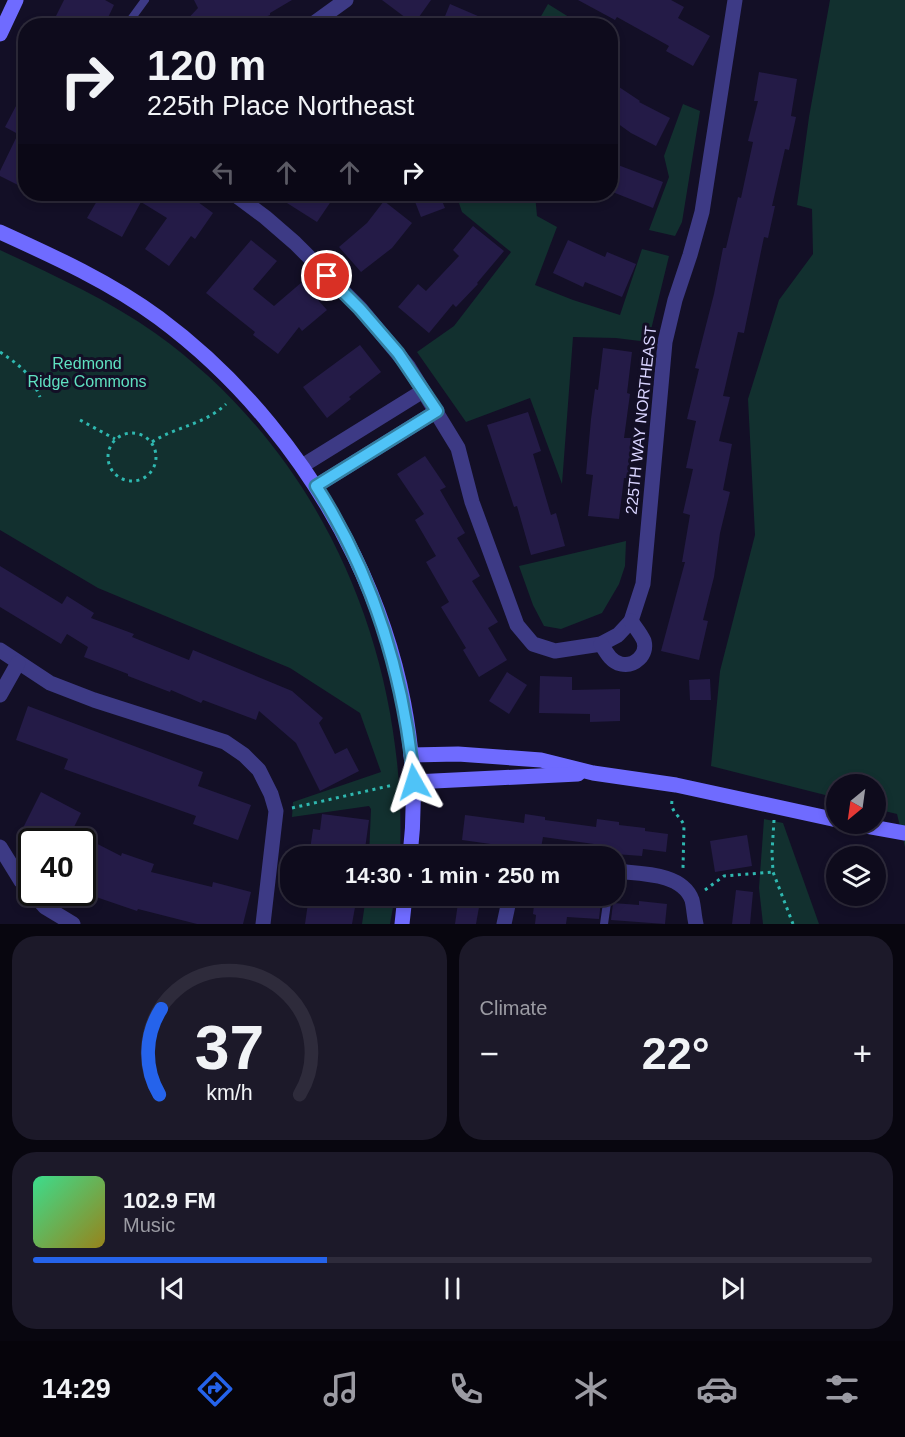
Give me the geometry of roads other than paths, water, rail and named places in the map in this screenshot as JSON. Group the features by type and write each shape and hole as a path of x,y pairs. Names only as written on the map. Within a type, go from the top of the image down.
{"street":[{"path":"0,34 16,0"},
{"path":"321,18 346,0"},
{"name":"225TH WAY NORTHEAST","path":"631,621 643,584 665,342 675,300 702,212 735,0"},
{"path":"243,201 280,229 360,309 408,366 458,448 472,502 517,625 533,645 555,651 601,644 618,635 631,621 643,640 645,648 642,657 635,663 622,664 615,662 601,644"},
{"path":"0,231 112,287 180,334 239,389 277,432 316,486 330,508 374,600 398,681 414,782 411,846"},
{"path":"302,466 423,391"},
{"path":"316,486 437,411"},
{"path":"0,650 50,683 225,742 244,755 259,770 271,794 276,811 263,924"},
{"path":"0,695 18,663"},
{"path":"411,755 459,754 541,760 593,773 676,785 826,818"},
{"path":"414,782 593,773"},
{"path":"886,830 903,833"},
{"path":"0,847 18,875"},
{"path":"625,872 661,876 685,889 691,899 696,924"},
{"path":"44,906 73,924"},
{"path":"402,924 404,906"},
{"path":"504,924 508,906"}],"lane":[{"path":"132,18 145,0"},
{"path":"604,924 607,906"}],"park label":[{"name":"Redmond Ridge Commons","path":"87,372"}]}
